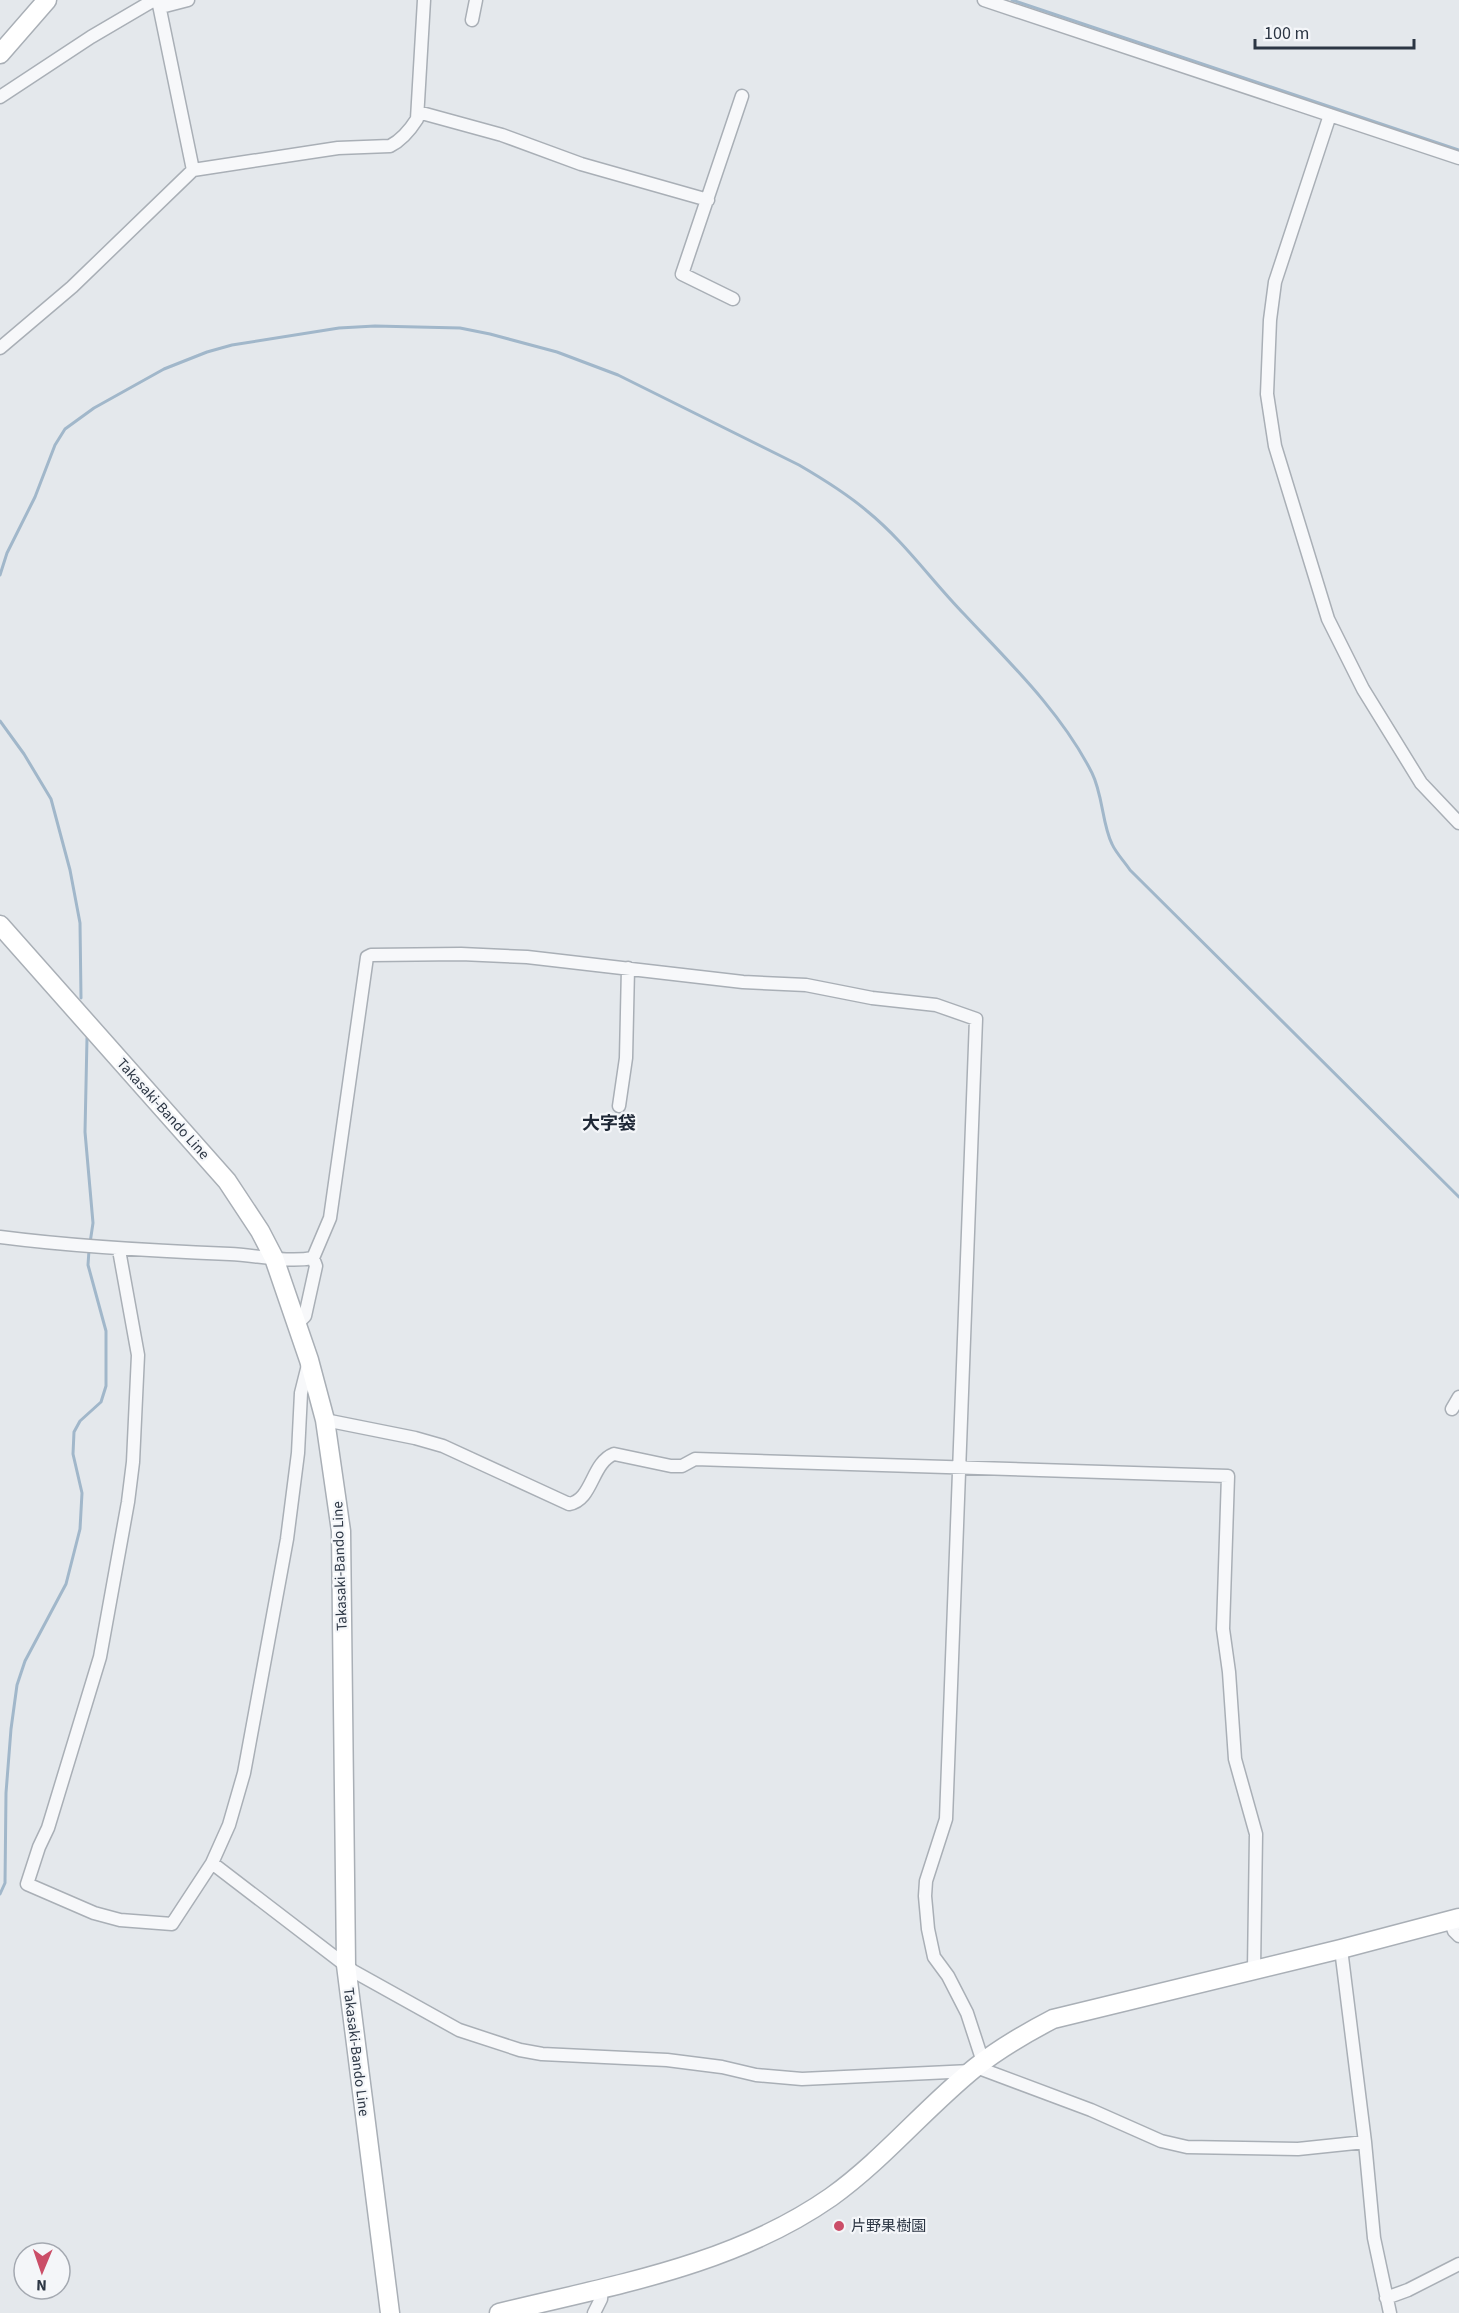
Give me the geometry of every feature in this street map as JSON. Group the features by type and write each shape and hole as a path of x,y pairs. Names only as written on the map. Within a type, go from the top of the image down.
{"main road":[{"path":"0,54 47,0"},
{"name":"Takasaki-Bando Line","path":"0,925 226,1181 260,1231 274,1258 309,1360 325,1420 335,1483 342,1561 346,1965 390,2313"},
{"path":"499,2313 543,2308 602,2288 688,2266 775,2231 806,2213 847,2184 977,2067 1011,2042 1053,2019 1454,1919"}],"street":[{"path":"0,97 91,37 158,2 188,0"},
{"path":"0,348 72,286 194,170 338,148 390,146 398,142 412,128 418,112 424,0"},
{"path":"472,20 476,0"},
{"path":"984,0 1459,158"},
{"path":"158,2 194,170"},
{"path":"733,299 682,274 742,96"},
{"path":"418,112 502,135 580,164 708,200"},
{"path":"1330,115 1275,282 1270,320 1267,393 1275,446 1328,619 1363,689 1421,783 1459,823"},
{"path":"298,1323 305,1316 316,1266 313,1258 330,1218 367,957 461,954 527,957 743,982 806,985 872,998 936,1005 976,1019 946,1820 929,1868 925,1896 928,1929 934,1957 948,1976 967,2013 977,2067"},
{"path":"619,1106 626,1058 628,968"},
{"path":"0,1236 59,1245 119,1250 313,1258"},
{"path":"119,1250 138,1355 133,1462 128,1502 100,1657 48,1828 27,1884 94,1913 120,1920 172,1924 212,1863 229,1825 244,1773 265,1667 287,1539 298,1453 301,1393 309,1360"},
{"path":"1452,1409 1459,1397"},
{"path":"325,1420 443,1446 569,1504 581,1499 600,1465 614,1454 671,1466 682,1466 695,1459 1227,1476 1223,1629 1229,1672 1235,1759 1256,1834 1254,1969"},
{"path":"212,1863 346,1965 459,2030 520,2050 542,2054 667,2060 722,2067 756,2075 802,2079 977,2067 1091,2110 1161,2141 1187,2147 1298,2149 1365,2142"},
{"path":"1454,1919 1454,1931 1459,1936"},
{"path":"1341,1949 1365,2142 1374,2238 1389,2313"},
{"path":"1386,2298 1408,2290 1459,2264"},
{"path":"594,2313 602,2288"}],"waterway":[{"path":"1012,0 1459,150"},
{"path":"0,575 7,553 35,497 55,445 65,429 94,408 164,369 207,352 232,345 339,328 375,326 460,328 557,352 618,375 799,465 851,498 893,535 1034,689 1066,730 1092,773 1112,844 1130,870 1459,1197"},
{"path":"0,721 24,754 51,799 70,870 80,923 81,998"},
{"path":"87,1038 85,1132 93,1223 90,1243"},
{"path":"0,1894 5,1883 6,1793 17,1685 25,1661 66,1584 80,1529 82,1493 73,1454 74,1432 80,1421 101,1402 106,1386 106,1331 88,1265 89,1250"}],"place":[{"name":"片野果樹園","path":"839,2226"}],"district":[{"name":"大字袋","path":"609,1123"}]}
